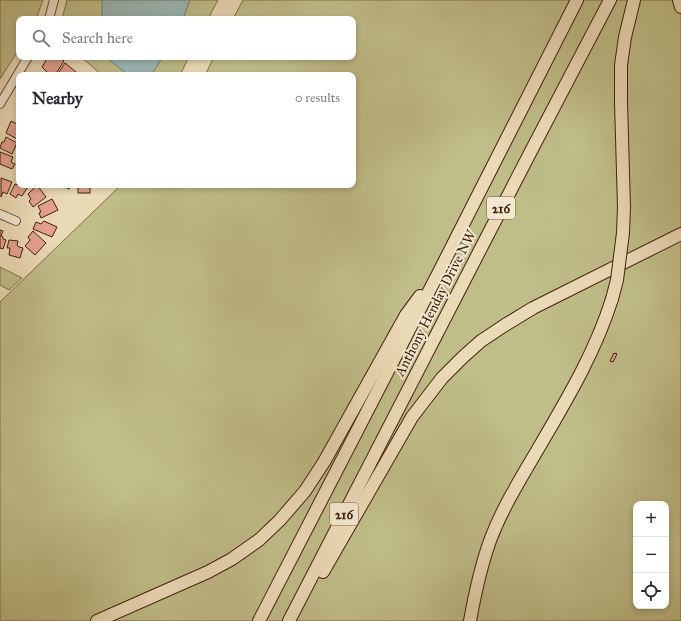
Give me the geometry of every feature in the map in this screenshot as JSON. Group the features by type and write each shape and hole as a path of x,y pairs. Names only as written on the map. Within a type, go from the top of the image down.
{"highway":[{"name":"Anthony Henday Drive NW","path":"259,621 577,0"},
{"name":"Anthony Henday Drive NW","path":"291,616 536,140 610,0"},
{"path":"471,618 485,559 491,539 501,516 588,360 604,324 612,299 617,280 623,234 624,208 621,102 622,65 625,37 634,0"},
{"path":"678,0 681,7"},
{"path":"291,616 308,599 412,417 442,378 463,357 505,325 533,308 681,234"},
{"path":"98,621 232,560 259,540 280,520 305,491 314,477 406,315 440,270"}],"street":[{"path":"50,16 54,0"},
{"path":"20,72 26,60"},
{"path":"0,104 16,79"},
{"path":"0,214 16,221"}],"shaded area":[{"path":"0,0 43,0 37,16 16,16 16,54 0,79"},
{"path":"67,0 218,0 210,16 63,16"},
{"path":"243,0 681,0 681,621 0,621 0,302 118,188 356,188 356,72 206,72 212,60 356,60 356,16 235,16"},
{"path":"84,60 188,60 182,72 98,72"},
{"path":"0,267 22,278 9,290 0,285"}],"water":[{"path":"102,0 190,0 184,16 102,16"},
{"path":"110,60 161,60 153,72 124,72"}],"building":[{"path":"46,60 64,61 57,72 47,72 42,67"},
{"path":"65,63 76,72 59,72"},
{"path":"11,121 16,124 16,138 6,133"},
{"path":"6,137 16,142 12,154 0,148 2,142 4,142"},
{"path":"0,152 13,157 11,162 15,164 12,169 0,164"},
{"path":"1,178 12,182 7,194 3,192 1,197"},
{"path":"15,184 16,188 27,188 22,196 18,194 16,198 10,194"},
{"path":"34,188 39,188 46,197 33,207 29,201 31,199 28,194"},
{"path":"78,188 90,188 90,193 78,193"},
{"path":"52,199 58,210 41,218 39,213 41,212 38,206"},
{"path":"44,221 57,227 52,237 33,229 36,222 41,224"},
{"path":"0,230 3,231 1,236 6,240 3,249 0,248"},
{"path":"33,231 46,243 35,255 25,246 30,240 28,237"},
{"path":"9,240 18,241 17,245 23,248 20,258 9,255 10,248 7,248"},
{"path":"614,353 617,354 613,362 610,361"}]}
